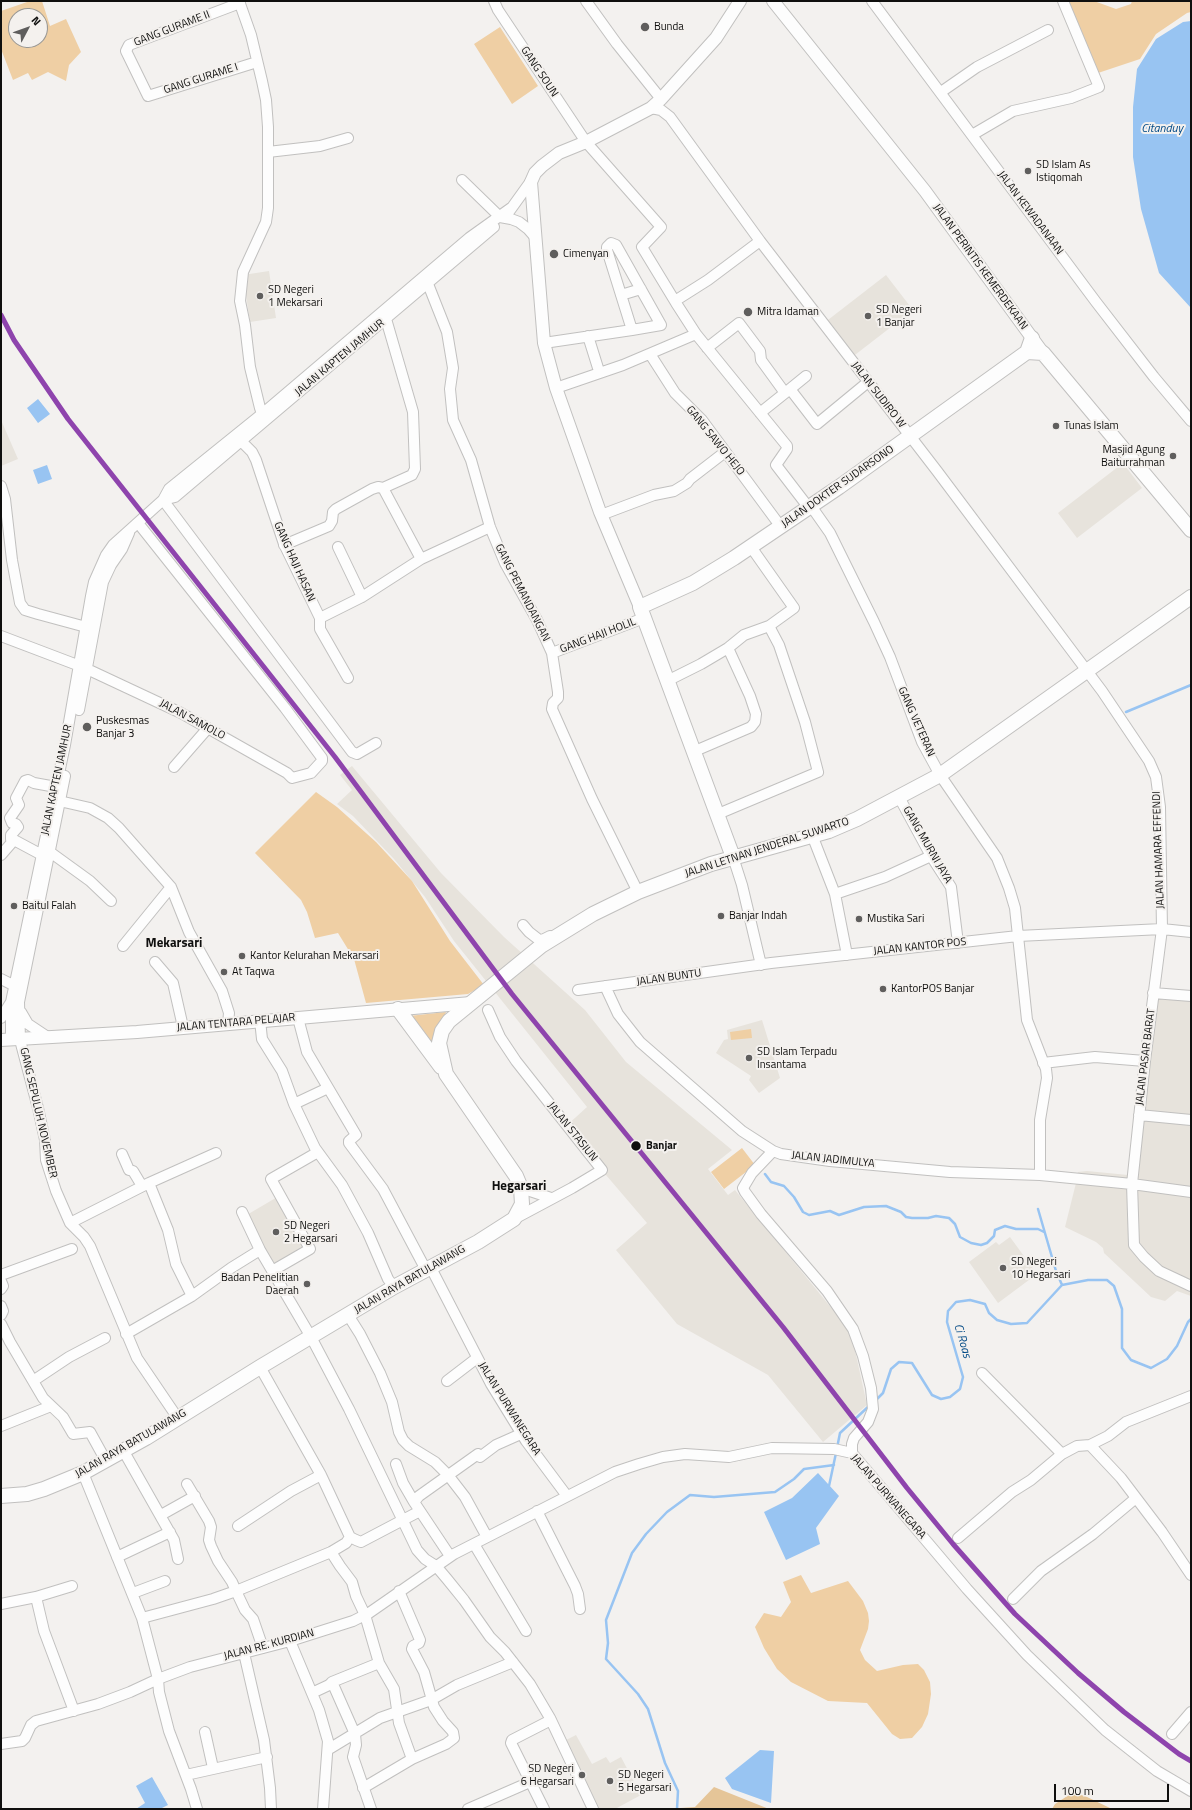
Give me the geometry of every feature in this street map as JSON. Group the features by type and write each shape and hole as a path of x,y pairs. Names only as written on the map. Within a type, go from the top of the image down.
{"highway":[{"path":"1032,338 1027,352 1043,353"},
{"name":"JALAN DOKTER SUDARSONO","path":"642,613 693,583 781,527 1027,352"},
{"name":"JALAN PERINTIS KEMERDEKAAN","path":"1043,353 1191,530"},
{"name":"JALAN LETNAN JENDERAL SUWARTO","path":"472,1003 541,946 594,914 636,894 711,864 829,831 857,819 940,775 1191,597"},
{"path":"642,613 733,857"},
{"path":"446,1074 439,1043 442,1031 449,1020 472,1003"},
{"path":"398,1009 446,1074 516,1176 521,1188 522,1204 514,1219"},
{"name":"JALAN RAYA BATULAWANG","path":"1,1496 27,1494 44,1489 83,1473 106,1461 394,1287 478,1242 514,1219"}],"main road":[{"name":"JALAN KAPTEN JAMHUR","path":"531,186 535,173 559,153 586,142 651,108 664,97 716,38 740,1"},
{"name":"JALAN PERINTIS KEMERDEKAAN","path":"773,1 925,191 1043,353"},
{"path":"531,186 534,237 544,343 556,388 601,515 642,613"},
{"name":"JALAN TENTARA PELAJAR","path":"11,1040 183,1028 260,1020 472,1003"}],"street":[{"name":"GANG SOUN","path":"494,1 498,10 586,142 661,227 642,247 676,303"},
{"path":"586,1 617,44 664,97 670,117"},
{"name":"JALAN KEWADANAAN","path":"872,1 1096,302 1154,377 1191,421"},
{"path":"972,135 1014,111 1071,98 1099,87 1063,1"},
{"path":"240,2 266,100 268,208 266,222 243,272 240,290 240,301 245,325 250,367 265,417"},
{"name":"GANG GURAME II","path":"146,94 126,51 126,47 240,2"},
{"path":"941,92 977,67 1048,30"},
{"name":"GANG GURAME I","path":"146,94 151,95 257,62"},
{"path":"651,108 661,110 670,117"},
{"name":"JALAN SUDIRO W","path":"670,117 760,241 1087,672"},
{"path":"268,152 320,146 348,138"},
{"path":"462,180 500,217 519,222 528,229 534,237"},
{"name":"JALAN KAPTEN JAMHUR","path":"205,465 265,417 511,208 531,186"},
{"name":"JALAN KAPTEN JAMHUR","path":"345,348 386,319 428,284 500,217"},
{"path":"760,241 708,280 678,299 676,303 696,334 760,413 806,376"},
{"path":"544,343 632,330 661,325 616,245 611,244 607,247 607,250 632,330"},
{"name":"GANG PEMANDANGAN","path":"428,284 447,332 453,368 450,389 453,420 471,460 490,527 505,563 537,620 552,654 558,692 558,698 553,703 552,709 636,894"},
{"path":"621,294 641,289"},
{"path":"284,545 329,526 332,521 333,512 336,509 372,489 378,487 383,488 412,475 416,469 413,412 386,319"},
{"path":"707,348 739,323 760,351 761,360 817,424 868,382"},
{"path":"556,388 623,365 696,334"},
{"path":"588,336 598,368"},
{"name":"GANG SAWO HEJO","path":"650,354 675,393 702,420 781,527"},
{"name":"GANG VETERAN","path":"760,413 787,446 787,449 776,465 810,507 838,547 851,578 890,657 922,742 940,775 997,858 1015,908 1027,1020 1047,1078 1040,1120 1040,1175"},
{"name":"JALAN KAPTEN JAMHUR","path":"11,1040 15,1002 83,668 86,626 94,582 113,545 163,500 169,489 241,442 265,417"},
{"name":"GANG HAJI HASAN","path":"241,442 252,452 256,460 284,545 320,618 320,629 348,678"},
{"path":"601,515 654,495 674,491 687,483 690,479 725,452"},
{"path":"1,486 5,499 12,560 20,604 26,610 86,626"},
{"path":"383,488 421,559"},
{"path":"163,500 352,752 357,754 376,744"},
{"name":"JALAN SAMOLO","path":"2,640 83,668 181,713 287,773 292,778 311,773 322,761 322,758 285,708 138,523"},
{"path":"320,618 362,597 421,559 490,527"},
{"name":"JALAN KAPTEN JAMHUR","path":"57,800 56,787 103,582 111,565 122,549 130,531"},
{"path":"338,547 362,597"},
{"path":"667,680 701,664 728,648 744,634 769,626 794,608 751,547"},
{"name":"GANG HAJI HOLIL","path":"552,654 642,613"},
{"path":"718,814 818,772 805,722 784,659 779,645 769,626"},
{"path":"694,751 751,727 756,722 756,714 738,667 728,648"},
{"name":"JALAN HAMARA EFFENDI","path":"1087,672 1139,744 1150,761 1156,777 1160,807 1162,930"},
{"path":"174,767 208,728"},
{"path":"56,787 34,783 28,780 24,781 16,798 19,805 10,818 12,823 16,824 18,827 11,834 11,839 46,854 90,881 111,901"},
{"name":"GANG MURNI JAYA","path":"899,797 931,856 951,887 958,943"},
{"path":"57,800 90,808 108,818 119,828 171,887 189,932 222,991 229,1013 228,1024"},
{"path":"812,835 835,894 847,955"},
{"path":"1,855 14,840"},
{"path":"835,894 885,877 931,856"},
{"path":"733,857 742,885 761,965"},
{"path":"123,946 171,887"},
{"path":"523,925 534,938 542,940 612,900 636,894"},
{"name":"JALAN KAPTEN JAMHUR","path":"15,1002 15,986 34,910"},
{"name":"JALAN KANTOR POS","path":"761,965 1018,936 1162,930 1191,932"},
{"name":"JALAN PASAR BARAT","path":"1162,930 1153,992 1132,1184 1134,1245 1159,1271 1191,1286"},
{"path":"155,962 173,983 183,1028"},
{"name":"JALAN BUNTU","path":"578,990 761,965"},
{"path":"1,979 15,986"},
{"name":"JALAN JADIMULYA","path":"605,986 618,1014 640,1042 742,1131 773,1151 781,1154 824,1160 950,1172 1040,1175 1132,1184 1191,1192"},
{"path":"1153,992 1191,996"},
{"path":"1,1018 15,1002 28,1024 49,1038"},
{"name":"JALAN STASIUN","path":"488,1010 500,1036 516,1061 602,1170 514,1219"},
{"path":"294,1104 328,1088 307,1052 298,1018"},
{"path":"260,1020 262,1039 282,1071 294,1104 318,1152 342,1185 368,1233 388,1279 394,1287"},
{"name":"GANG SEPULUH NOVEMBER","path":"11,1040 38,1108 45,1140 46,1160 56,1191 70,1223 84,1237 90,1246 126,1334 145,1372 177,1417"},
{"path":"1043,1063 1095,1057 1145,1061"},
{"name":"JALAN PURWANEGARA","path":"328,1088 356,1135 349,1141 350,1143 383,1188 491,1384 523,1433 526,1441 567,1496 615,1472 663,1457 685,1454 729,1457 772,1448 838,1450 852,1452 967,1589 1027,1655 1105,1730 1157,1770 1191,1791"},
{"path":"1139,1115 1191,1120"},
{"path":"773,1151 745,1183 743,1188 761,1214 808,1267 848,1320 863,1356 872,1397 873,1409 868,1422 870,1427 854,1438 852,1452"},
{"path":"272,1271 310,1249 271,1179 318,1152"},
{"path":"70,1223 146,1185 216,1153"},
{"path":"122,1154 129,1170 133,1171 146,1185 168,1230 176,1264 192,1296"},
{"path":"521,1188 551,1198"},
{"path":"242,1212 260,1250 311,1337 349,1409 417,1550 425,1559 436,1566 464,1600 490,1637 513,1662 530,1684 551,1720 593,1809"},
{"path":"1,1274 72,1249"},
{"path":"126,1334 192,1296 231,1268 260,1250"},
{"path":"1,1281 3,1286 1,1289"},
{"path":"1,1306 3,1311 1,1315"},
{"path":"348,1315 360,1334 380,1373 392,1402 403,1440 409,1446 435,1462 448,1475 465,1497 487,1537"},
{"path":"1,1324 5,1344 33,1381 40,1394 63,1418 73,1434 90,1432 106,1461"},
{"path":"33,1381 69,1357 105,1338"},
{"path":"447,1380 477,1358"},
{"path":"260,1367 321,1475 350,1537 361,1542 420,1511"},
{"path":"982,1373 1062,1454"},
{"path":"958,1538 1012,1492 1032,1480 1062,1454 1077,1446 1090,1445 1108,1436 1126,1422 1191,1396"},
{"path":"1,1426 51,1406"},
{"path":"414,1502 419,1496 448,1475 496,1445 523,1433"},
{"path":"1090,1445 1121,1478 1162,1532 1191,1574"},
{"path":"123,1450 170,1532 176,1547 178,1559"},
{"path":"396,1464 403,1483 414,1502 450,1556"},
{"path":"83,1473 142,1618 158,1679 159,1692 167,1725 195,1800 196,1809"},
{"path":"238,1526 291,1490 321,1475"},
{"path":"187,1484 209,1521 211,1528 209,1540 218,1562 232,1582 245,1610 253,1618 263,1648"},
{"path":"161,1515 194,1496"},
{"name":"JALAN RE. KURDIAN","path":"1,1744 22,1741 26,1738 31,1725 36,1721 74,1711 130,1692 158,1679 190,1667 263,1648 352,1621 366,1615 450,1556 567,1496"},
{"path":"1013,1599 1041,1572 1093,1534 1136,1498"},
{"path":"537,1511 575,1586 578,1594 580,1609"},
{"path":"117,1557 170,1532"},
{"path":"142,1618 213,1599 236,1591 331,1552 346,1543 350,1537"},
{"path":"474,1544 526,1631"},
{"path":"331,1552 352,1582 356,1596 366,1615 379,1663 394,1689 396,1696 396,1712 412,1759"},
{"path":"133,1593 165,1581"},
{"path":"1,1604 36,1597 72,1586"},
{"path":"363,1788 412,1759 446,1744 454,1738 453,1732 443,1721 431,1700 424,1672 412,1649 413,1646 419,1643 419,1635 399,1591"},
{"path":"36,1597 44,1631 74,1711"},
{"path":"290,1640 326,1729 329,1749 323,1809"},
{"path":"244,1653 267,1757 271,1809"},
{"path":"329,1749 380,1718 431,1700 457,1685 513,1662"},
{"path":"312,1693 332,1682 379,1663"},
{"path":"332,1682 355,1734 356,1745 353,1757 371,1809"},
{"path":"1172,1734 1191,1712"},
{"path":"544,1809 511,1743 512,1740 551,1720"},
{"path":"205,1732 213,1768"},
{"path":"186,1775 267,1757"},
{"path":"468,1809 530,1782"}],"shaded area":[{"path":"30,1 42,1 44,8 10,8"},
{"path":"1066,1 1094,1 1116,9 1131,4 1132,1 1191,1 1191,12 1187,13 1156,34 1140,59 1098,73"},
{"path":"8,9 8,48 48,48 48,20 50,26 66,19 81,52 69,65 66,81 48,72 32,80 28,73 13,80 1,49 1,11"},
{"path":"500,27 538,86 512,104 474,44"},
{"name":"SD Negeri 1 Mekarsari","path":"269,271 276,318 250,322 243,275"},
{"name":"SD Negeri 1 Banjar","path":"886,275 913,310 851,358 824,323"},
{"path":"1,420 18,459 1,466"},
{"path":"1123,463 1142,488 1077,538 1058,513"},
{"path":"352,766 441,873 504,937 585,1010 626,1062 732,1150 708,1169 728,1195 735,1190 851,1332 867,1405 823,1442 768,1375 677,1324 616,1250 647,1223 565,1127 587,1107 454,941 425,897 394,859 353,816 337,804 352,790 340,775"},
{"path":"316,792 337,807 376,842 412,881 450,941 484,985 468,994 366,1003 354,959 338,933 315,938 307,912 301,900 255,853"},
{"path":"1150,988 1191,992 1191,1296 1177,1291 1165,1301 1151,1297 1104,1253 1103,1248 1096,1242 1065,1227 1078,1172 1087,1171 1128,1175 1129,1173"},
{"path":"446,1012 433,1048 409,1016"},
{"name":"SD Islam Terpadu Insantama","path":"762,1020 780,1078 759,1093 749,1080 751,1076 716,1053 724,1040 728,1039 727,1030"},
{"path":"751,1029 752,1038 731,1040 730,1032"},
{"path":"742,1148 755,1165 724,1189 711,1172"},
{"name":"SD Negeri 2 Hegarsari","path":"279,1196 308,1248 272,1269 245,1216"},
{"name":"SD Negeri 10 Hegarsari","path":"1010,1237 1037,1274 998,1303 969,1262 996,1242 999,1245"},
{"path":"801,1575 811,1593 848,1581 863,1601 868,1613 868,1629 860,1650 865,1660 877,1671 903,1665 918,1664 924,1670 930,1682 931,1694 928,1714 922,1727 912,1738 900,1739 892,1734 867,1703 828,1701 791,1682 777,1669 764,1648 755,1627 764,1613 781,1617 791,1602 783,1582"},
{"path":"576,1735 592,1764 606,1757 610,1763 621,1757 641,1795 615,1809 594,1809 562,1742"},
{"path":"714,1787 769,1809 666,1809 695,1807"},
{"path":"1072,1793 1085,1796 1112,1809 1052,1809 1055,1804"}],"water":[{"name":"Citanduy","path":"1191,21 1191,308 1159,273 1141,209 1133,157 1133,107 1137,69 1156,39 1183,22"},
{"path":"38,399 50,414 38,423 27,408"},
{"path":"47,465 52,479 38,484 33,470"},
{"path":"818,1473 839,1496 816,1528 820,1544 786,1560 764,1512 792,1498"},
{"path":"760,1750 774,1751 771,1803 732,1789 725,1778"},
{"path":"152,1777 168,1805 160,1809 136,1809 145,1803 136,1786"}],"waterway":[{"path":"1126,712 1191,685"},
{"path":"765,1174 771,1182 784,1186 794,1197 803,1212 809,1215 830,1211 839,1215 864,1207 886,1206 901,1212 906,1217 928,1218 936,1216 949,1218 955,1224 960,1237 971,1243 981,1245 987,1243 994,1236 995,1230 1005,1226 1016,1229 1038,1229 1044,1232"},
{"path":"1038,1209 1056,1271 1062,1285"},
{"name":"Ci Roas","path":"876,1400 883,1393 891,1369 899,1362 912,1363 932,1395 941,1399 950,1397 960,1389 963,1377 947,1322 948,1311 956,1302 970,1300 985,1304 989,1313 997,1320 1011,1324 1027,1323 1062,1285 1088,1280 1107,1280 1114,1286 1122,1309 1122,1348 1131,1360 1151,1368 1167,1359 1177,1346 1188,1322 1191,1319"},
{"name":"Ci Roas","path":"837,1448 840,1433 869,1406"},
{"name":"Ci Roas","path":"829,1486 836,1453"},
{"path":"677,1809 678,1791 665,1763 648,1709 638,1694 606,1659 608,1643 606,1620 632,1553 646,1534 667,1512 690,1495 714,1497 775,1492 794,1479 804,1469 834,1465"}],"transit line":[{"path":"1,315 14,340 68,419 335,757 512,994 783,1327 907,1488 953,1544 1015,1614 1078,1673 1124,1712 1179,1754 1191,1761"}],"place":[{"name":"Bunda","path":"645,27"},
{"name":"SD Islam As Istiqomah","path":"1028,171"},
{"name":"Cimenyan","path":"554,254"},
{"name":"SD Negeri 1 Mekarsari","path":"260,296"},
{"name":"Mitra Idaman","path":"748,312"},
{"name":"SD Negeri 1 Banjar","path":"868,316"},
{"name":"Tunas Islam","path":"1056,426"},
{"name":"Masjid Agung Baiturrahman","path":"1173,456"},
{"name":"Puskesmas Banjar 3","path":"87,727"},
{"name":"Baitul Falah","path":"14,906"},
{"name":"Banjar Indah","path":"721,916"},
{"name":"Mustika Sari","path":"859,919"},
{"name":"Kantor Kelurahan Mekarsari","path":"242,956"},
{"name":"At Taqwa","path":"224,972"},
{"name":"KantorPOS Banjar","path":"883,989"},
{"name":"SD Islam Terpadu Insantama","path":"749,1058"},
{"name":"Banjar","path":"636,1146"},
{"name":"SD Negeri 2 Hegarsari","path":"276,1232"},
{"name":"SD Negeri 10 Hegarsari","path":"1003,1268"},
{"name":"Badan Penelitian Daerah","path":"307,1284"},
{"name":"SD Negeri 6 Hegarsari","path":"582,1775"},
{"name":"SD Negeri 5 Hegarsari","path":"610,1781"}],"district":[{"name":"Mekarsari","path":"174,944"},
{"name":"Hegarsari","path":"519,1187"}]}
